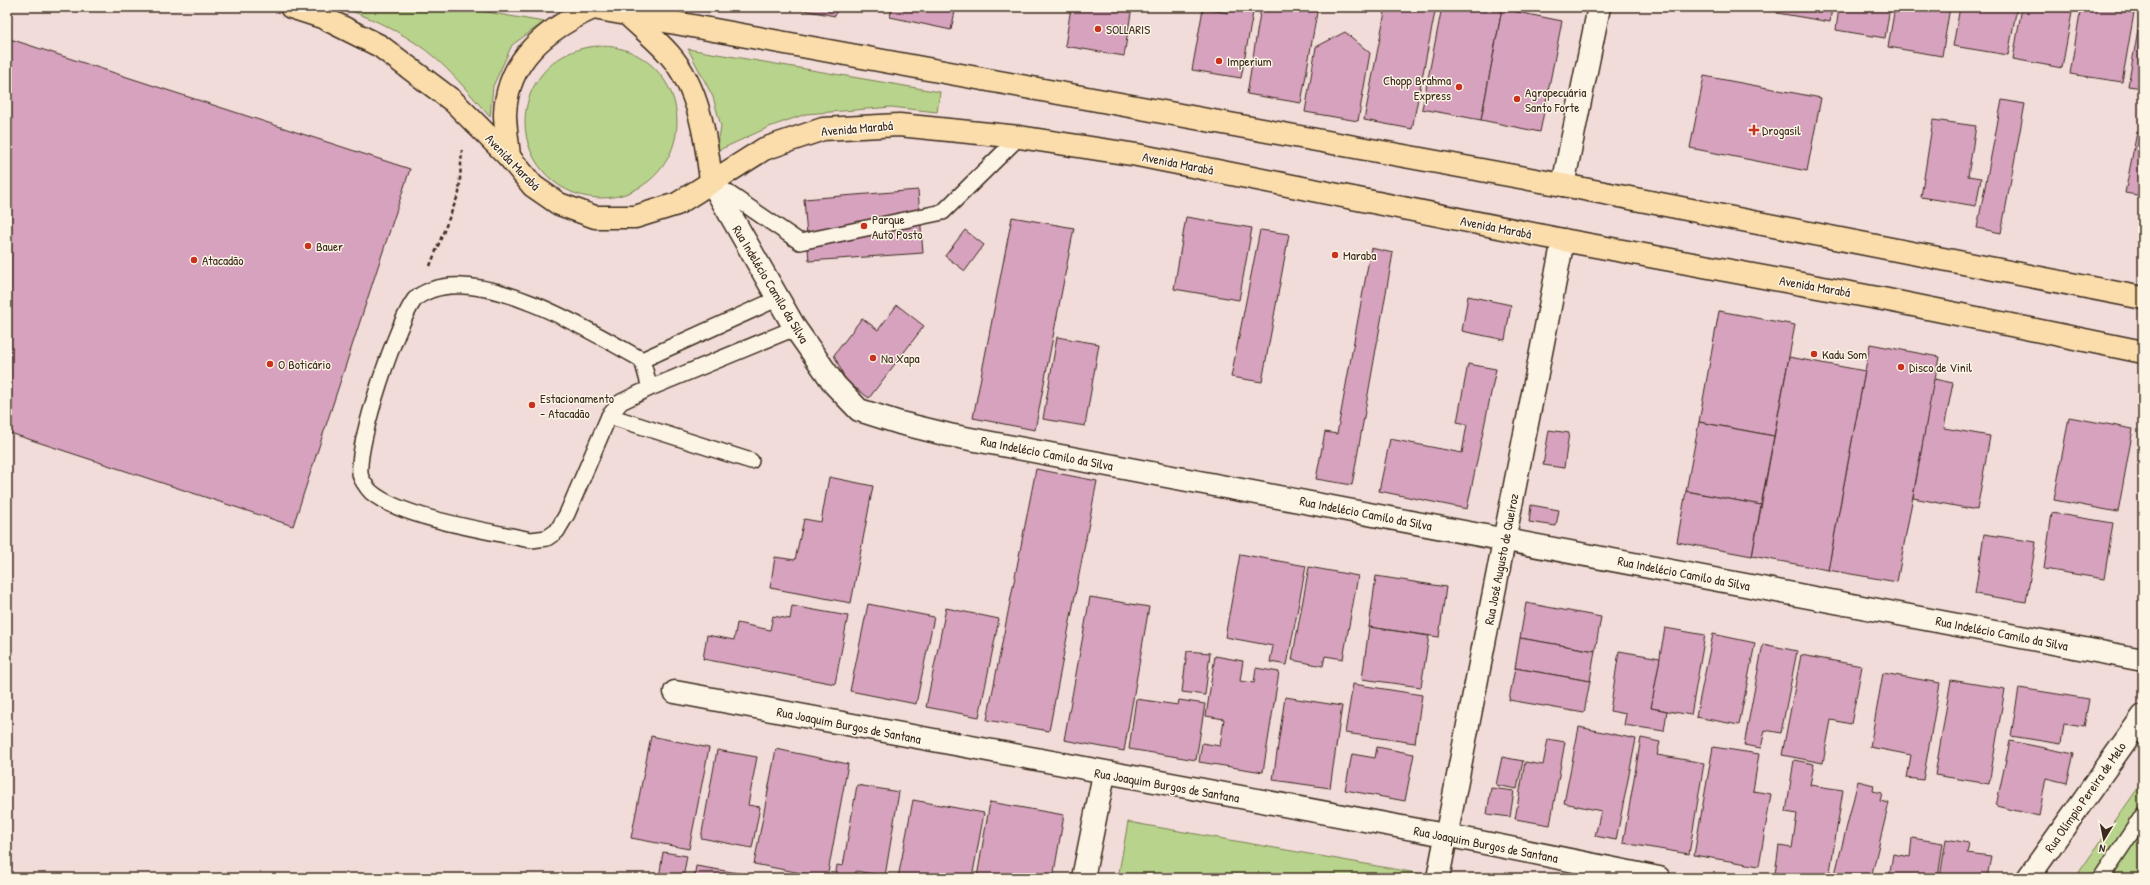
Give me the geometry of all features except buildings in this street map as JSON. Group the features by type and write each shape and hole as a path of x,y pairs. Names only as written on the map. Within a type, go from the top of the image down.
{"main road":[{"name":"Avenida Marabá","path":"291,7 322,17 380,46 453,101 509,157 532,186 559,204 595,217 635,217 677,204 711,181 764,149 823,129 899,125 1020,137 1137,155 1563,240 1888,300 2143,352"},
{"path":"509,157 505,115 509,87 522,59 543,38 568,20 591,8 626,13 1563,184 2143,298"},
{"path":"626,13 669,54 685,76 703,125 711,181"}],"street":[{"path":"1563,184 1599,7"},
{"name":"Rua Indelécio Camilo da Silva","path":"711,181 795,328 835,385 859,410 900,423 965,438 2143,660"},
{"name":"Rua José Augusto de Queiroz","path":"1438,878 1445,835 1505,539 1563,240"},
{"name":"Rua Joaquim Burgos de Santana","path":"675,692 1104,774 1445,835 1659,878"},
{"name":"Rua Olímpio Pereira de Melo","path":"2028,878 2143,716"},
{"path":"1083,878 1104,774"}],"lane":[{"path":"711,181 800,242 943,212 1020,137"},
{"path":"650,388 642,360 579,324 513,297 476,288 452,286 432,290 417,298 408,311 394,340 361,452 360,474 370,490 387,504 420,515 531,540 547,538 557,531 567,514 609,416 621,402 650,388 795,328"},
{"path":"642,360 779,298"},
{"path":"609,416 751,461"},
{"path":"2101,878 2143,815"}],"path":[{"path":"417,298 459,193 461,142"}],"green space":[{"path":"340,7 458,7 544,22 512,45 493,86 490,117 455,77 425,50 387,27 369,18"},
{"path":"601,46 623,49 637,55 655,68 668,86 674,100 677,122 674,144 668,158 655,176 637,189 623,195 601,198 579,195 565,189 547,176 534,158 528,144 525,122 528,100 534,86 547,68 565,55 579,49"},
{"path":"688,49 940,92 937,112 891,107 806,114 769,127 717,151 721,126 713,97"},
{"path":"2143,781 2143,878 2075,878"},
{"path":"1128,822 1422,874 1421,878 1118,878"}],"place":[{"name":"SOLLARIS","path":"1098,29"},
{"name":"Imperium","path":"1219,61"},
{"name":"Chopp Brahma Express","path":"1459,87"},
{"name":"Agropecuária Santo Forte","path":"1517,99"},
{"name":"Drogasil","path":"1754,130"},
{"name":"Parque Auto Posto","path":"864,226"},
{"name":"Bauer","path":"308,246"},
{"name":"Maraba","path":"1335,255"},
{"name":"Atacadão","path":"194,260"},
{"name":"Kadu Som","path":"1814,354"},
{"name":"Na Xapa","path":"873,358"},
{"name":"O Boticário","path":"270,364"},
{"name":"Disco de Vinil","path":"1901,367"},
{"name":"Estacionamento - Atacadão","path":"532,405"}]}
